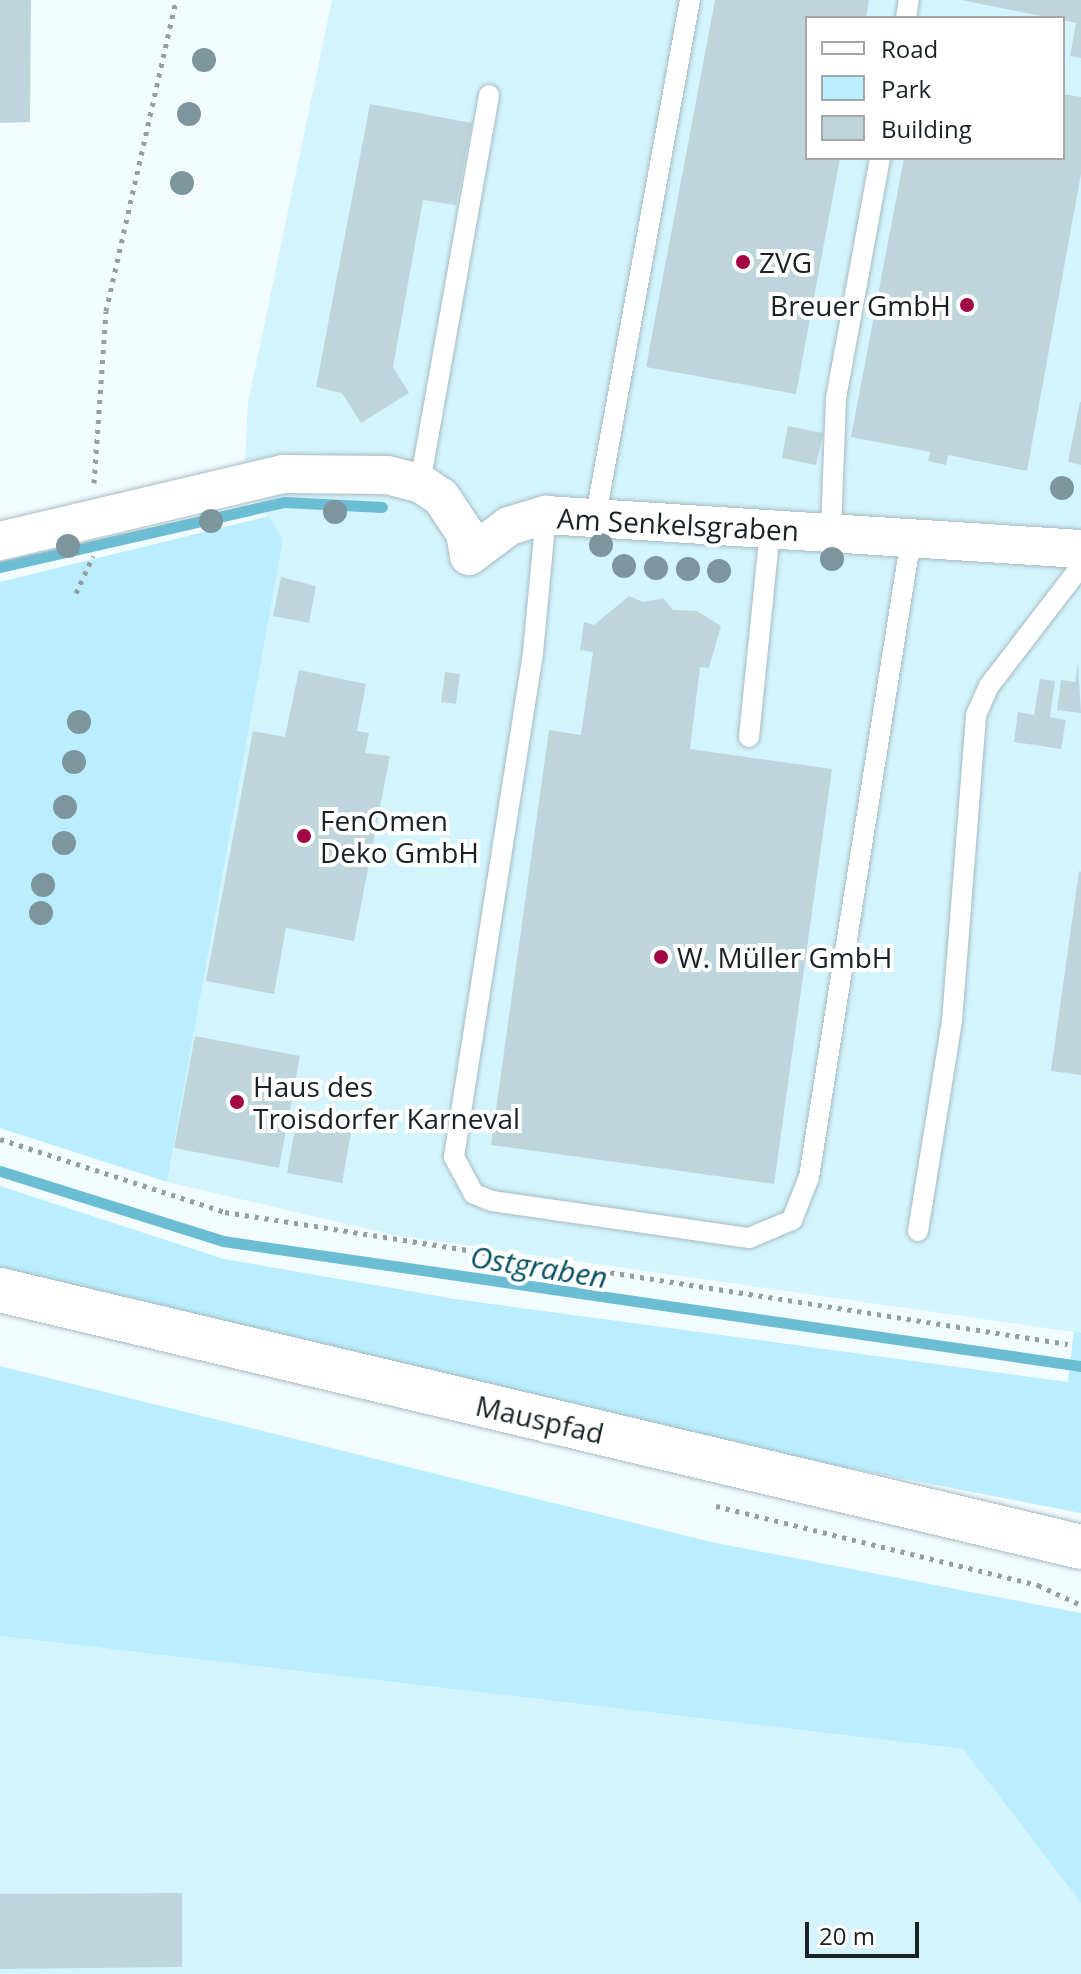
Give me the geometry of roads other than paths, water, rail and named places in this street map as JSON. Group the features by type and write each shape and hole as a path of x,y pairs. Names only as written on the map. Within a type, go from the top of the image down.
{"street":[{"path":"0,541 284,474 387,475 420,483"},
{"name":"Am Senkelsgraben","path":"420,483 441,497 465,533 469,556 509,526 546,515 596,515 770,530 1081,549"},
{"name":"Mauspfad","path":"0,1290 1081,1547"}],"lane":[{"path":"596,515 690,0"},
{"path":"420,483 489,95"},
{"path":"831,533 836,398 880,160"},
{"path":"546,515 533,653 454,1157 474,1194 492,1201 749,1238 792,1220 809,1177 911,538"},
{"path":"749,737 770,530"},
{"path":"918,1231 952,1021 976,715 989,686 1081,566"}],"waterway":[{"path":"0,567 284,502 382,507"},
{"name":"Ostgraben","path":"0,1171 223,1241 1081,1366"}],"place":[{"name":"ZVG","path":"743,262"},
{"name":"Breuer GmbH","path":"967,305"},
{"name":"FenOmen Deko GmbH","path":"304,836"},
{"name":"W. Müller GmbH","path":"661,957"},
{"name":"Haus des Troisdorfer Karneval","path":"237,1102"}]}
